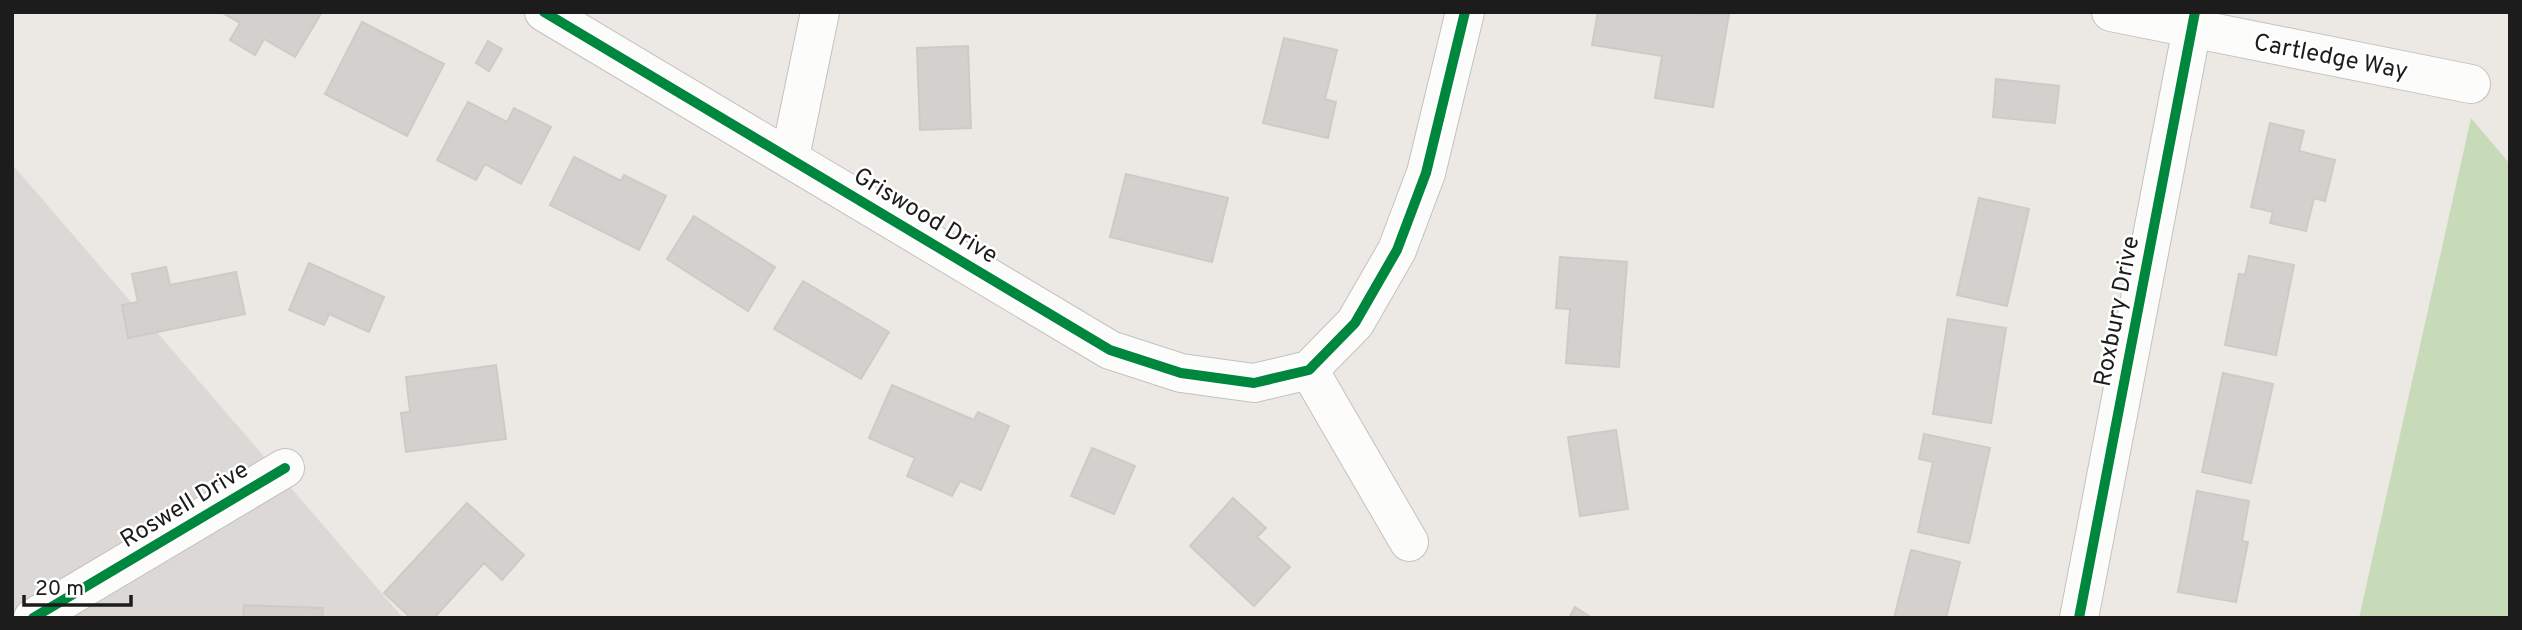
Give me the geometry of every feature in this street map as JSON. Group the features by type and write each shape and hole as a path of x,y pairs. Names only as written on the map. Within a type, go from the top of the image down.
{"street":[{"name":"Griswood Drive","path":"544,12 1110,350 1181,373 1254,383 1309,370"},
{"path":"790,157 820,12"},
{"path":"1409,542 1309,370 1355,323 1397,250 1426,173 1465,12"},
{"name":"Cartledge Way","path":"2111,12 2193,20 2471,84"},
{"name":"Roxbury Drive","path":"2080,618 2193,20"},
{"name":"Roswell Drive","path":"33,618 285,468"}],"shaded area":[{"path":"12,164 403,618 12,618"}],"green space":[{"path":"2471,118 2510,164 2510,618 2359,618"}],"building":[{"path":"221,12 322,12 295,57 264,39 255,55 230,40 240,23"},
{"path":"1598,12 1729,14 1713,107 1655,98 1662,56 1592,45"},
{"path":"362,22 444,64 407,136 325,94"},
{"path":"1284,38 1337,50 1325,99 1336,102 1328,138 1263,123"},
{"path":"488,41 502,49 489,71 476,63"},
{"path":"968,46 971,128 920,130 917,48"},
{"path":"1996,79 2059,86 2055,123 1993,117"},
{"path":"468,102 507,122 514,108 551,127 521,184 485,164 476,180 437,160"},
{"path":"2270,123 2304,131 2299,151 2335,160 2325,201 2314,198 2306,231 2270,223 2273,212 2251,207"},
{"path":"574,157 621,181 624,175 666,196 639,250 550,205"},
{"path":"1126,174 1228,198 1212,262 1110,237"},
{"path":"1979,198 2029,209 2007,306 1957,295"},
{"path":"694,216 775,267 748,311 667,259"},
{"path":"2249,256 2294,265 2276,355 2225,345 2239,274 2245,275"},
{"path":"1560,257 1627,262 1619,367 1566,363 1570,309 1556,308"},
{"path":"309,263 384,297 369,332 329,314 324,325 289,310"},
{"path":"166,267 170,285 236,272 245,314 128,338 122,305 138,302 132,274"},
{"path":"803,281 889,332 861,379 774,329"},
{"path":"1948,319 2006,328 1991,423 1933,414"},
{"path":"496,365 506,439 406,452 401,413 410,412 406,377"},
{"path":"2223,373 2273,384 2251,483 2202,472"},
{"path":"892,385 974,420 978,412 1009,426 981,490 960,481 952,496 907,476 915,458 869,438"},
{"path":"1616,430 1628,509 1580,516 1568,437"},
{"path":"1924,434 1990,448 1969,543 1918,532 1933,462 1919,459"},
{"path":"1092,448 1135,466 1114,514 1071,496"},
{"path":"2197,491 2249,501 2242,541 2248,542 2236,602 2178,592"},
{"path":"1233,498 1266,528 1257,537 1290,567 1254,606 1190,546"},
{"path":"467,503 524,555 502,580 484,563 434,618 411,618 384,593"},
{"path":"1911,550 1960,562 1946,618 1894,618"},
{"path":"244,605 323,608 322,618 243,618"},
{"path":"1575,607 1592,618 1569,618"}],"cycle path":[{"path":"544,12 1110,350 1181,373 1254,383 1309,370 1355,323 1397,250 1426,173 1465,12"},
{"path":"2079,618 2195,12"},
{"path":"33,618 285,468"}]}
